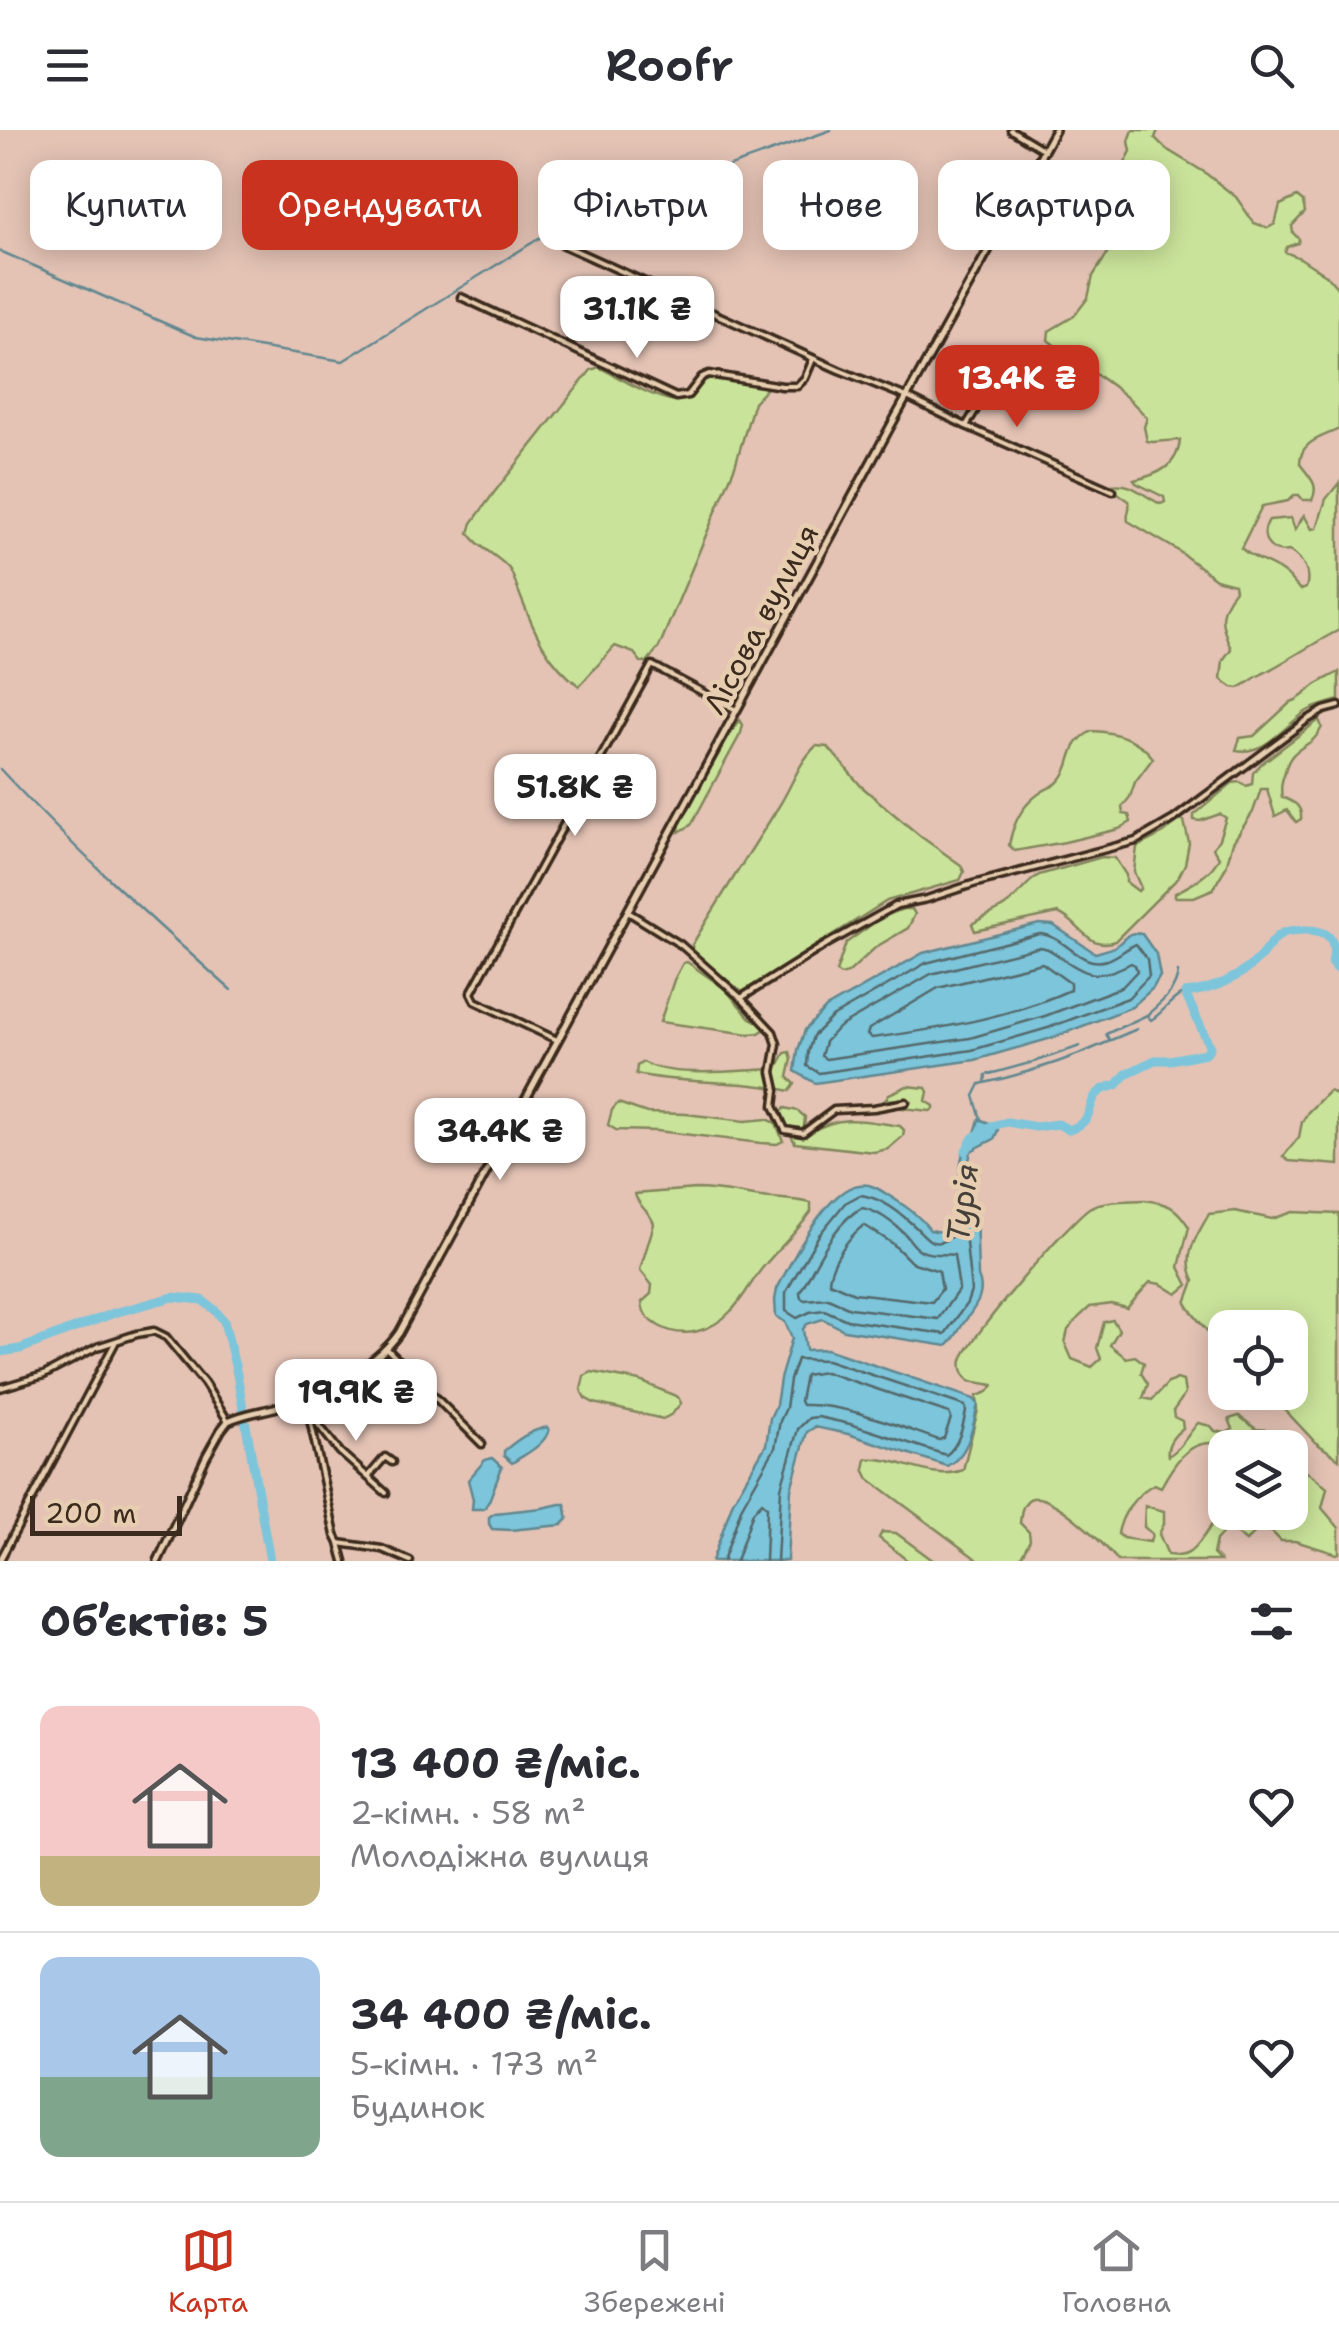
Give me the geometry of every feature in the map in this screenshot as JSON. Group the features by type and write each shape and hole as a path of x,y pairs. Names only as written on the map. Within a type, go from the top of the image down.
{"street":[{"path":"1011,130 1044,150"},
{"name":"Лісова вулиця","path":"386,1349 412,1310 1055,130"},
{"path":"574,250 1113,490"},
{"path":"461,297 676,396 688,395 702,377 710,374 797,386 813,359"},
{"path":"966,426 1002,366"},
{"path":"557,1040 475,1001 471,993 652,665 737,711"},
{"path":"742,998 898,905 1136,840 1174,819 1307,720 1339,706"},
{"path":"628,912 681,945 742,998 773,1032 774,1106 786,1130 803,1133 834,1110 906,1102"},
{"path":"0,1388 44,1375 82,1353 154,1331 161,1333 204,1383 228,1420"},
{"path":"0,1560 115,1342"},
{"path":"158,1561 206,1457 228,1420 302,1399 366,1365 386,1349 482,1444"},
{"path":"302,1399 340,1452 386,1494"},
{"path":"308,1410 344,1561"},
{"path":"368,1477 386,1457 392,1462"},
{"path":"339,1542 382,1549 410,1561"}],"green space":[{"path":"1133,130 1158,130 1155,138 1166,149 1204,172 1236,197 1254,223 1268,228 1275,224 1280,205 1297,197 1305,212 1292,226 1298,243 1285,252 1326,275 1339,290 1339,429 1313,441 1301,456 1300,464 1314,485 1312,500 1294,495 1288,501 1262,506 1241,548 1284,573 1301,590 1306,588 1307,571 1302,562 1289,551 1276,550 1267,543 1266,526 1269,520 1291,518 1295,530 1304,515 1312,529 1317,528 1326,499 1339,483 1339,630 1238,688 1221,679 1223,660 1231,649 1223,612 1235,590 1234,584 1216,579 1128,521 1129,501 1112,489 1112,485 1126,485 1161,504 1165,502 1164,497 1134,480 1171,463 1180,440 1147,441 1147,418 1136,406 1048,340 1049,331 1074,316 1088,298 1093,276 1110,250 1170,250 1170,160 1126,160 1131,151"},
{"path":"599,367 670,400 690,398 704,379 712,377 763,382 769,386 754,402 735,466 659,647 647,662 641,662 634,653 615,646 579,686 544,648 510,570 469,533 493,494 591,370"},
{"path":"1339,672 1339,700 1307,711 1256,749 1236,750 1240,738 1254,736 1291,702"},
{"path":"740,720 741,733 691,825 679,832 680,823"},
{"path":"1319,720 1322,727 1318,734 1292,756 1282,784 1282,797 1296,805 1301,819 1296,822 1287,810 1275,816 1267,789 1261,789 1213,889 1194,897 1175,897 1175,893 1206,874 1219,857 1213,848 1226,818 1220,814 1200,821 1194,820 1194,815 1232,783 1252,784 1253,773 1261,764"},
{"path":"1092,731 1126,738 1153,758 1122,807 1131,822 1119,829 1015,851 1009,845 1020,814 1030,801 1057,783 1077,742"},
{"path":"816,746 828,747 861,786 961,865 964,872 960,880 887,901 742,992 693,953 692,945"},
{"path":"1184,821 1189,843 1178,878 1115,941 1091,939 1058,913 975,931 972,924 1005,906 1039,875 1102,857 1115,858 1126,882 1138,891 1141,888 1134,872 1137,847"},
{"path":"912,909 915,914 908,928 876,947 848,973 836,972 846,943 882,917"},
{"path":"687,962 724,988 765,1029 749,1034 660,1022 674,980"},
{"path":"790,1052 788,1077 795,1084 790,1091 636,1074 637,1066 643,1062 689,1072 776,1069 785,1053"},
{"path":"907,1086 926,1088 926,1101 934,1109 902,1108 908,1101 885,1100"},
{"path":"1329,1091 1339,1096 1339,1165 1289,1161 1283,1157 1299,1137 1302,1122"},
{"path":"618,1103 647,1113 745,1121 767,1119 776,1123 783,1141 761,1143 616,1130 608,1125"},
{"path":"785,1108 805,1117 804,1126 809,1133 832,1123 853,1120 900,1126 903,1136 888,1149 874,1152 795,1143 780,1113"},
{"path":"695,1189 811,1203 811,1212 723,1318 688,1333 659,1326 644,1310 642,1302 651,1294 652,1285 640,1270 654,1224 635,1194"},
{"path":"1117,1201 1159,1203 1179,1214 1189,1227 1179,1267 1188,1285 1177,1294 1150,1282 1127,1308 1111,1304 1090,1307 1068,1330 1065,1343 1072,1359 1092,1367 1101,1359 1097,1348 1104,1322 1113,1320 1119,1330 1110,1345 1126,1358 1135,1356 1144,1363 1141,1373 1148,1384 1143,1398 1152,1400 1168,1383 1183,1381 1185,1394 1173,1411 1183,1428 1171,1440 1168,1456 1198,1423 1214,1430 1208,1430 1208,1443 1187,1451 1161,1487 1154,1484 1135,1499 1118,1534 1150,1542 1152,1534 1144,1527 1145,1506 1164,1511 1159,1534 1168,1555 1189,1552 1208,1529 1225,1530 1216,1540 1213,1554 1220,1561 1118,1561 1075,1519 1037,1498 1028,1500 1022,1511 1020,1523 1029,1532 1030,1540 1019,1561 979,1561 869,1479 864,1469 866,1459 939,1473 963,1470 978,1410 977,1396 993,1385 969,1381 962,1369 968,1349 1021,1280 1080,1215 1091,1207"},
{"path":"1235,1211 1272,1219 1293,1212 1339,1214 1339,1459 1315,1442 1308,1430 1285,1410 1308,1410 1308,1310 1208,1310 1208,1332 1186,1303 1194,1281 1189,1263 1192,1246 1209,1214"},
{"path":"592,1372 640,1381 678,1397 681,1403 663,1419 594,1403 581,1390 584,1376"},
{"path":"1239,1416 1256,1429 1268,1430 1231,1430 1229,1419"},
{"path":"1308,1473 1327,1488 1322,1508 1339,1528 1339,1553 1281,1541 1272,1532 1263,1530 1308,1530"},
{"path":"1232,1530 1257,1530 1246,1541"},
{"path":"882,1532 896,1533 934,1561 908,1561 879,1538"}],"water":[{"path":"1039,924 1053,925 1095,953 1115,946 1130,934 1142,934 1156,954 1160,976 1132,1007 1052,1038 975,1060 815,1083 795,1071 805,1030 826,1008 923,953"},
{"path":"979,1119 998,1130 994,1139 971,1151 967,1170 967,1194 976,1208 981,1290 975,1307 952,1341 947,1346 844,1330 823,1319 803,1329 806,1350 827,1349 974,1399 978,1404 965,1448 947,1466 815,1427 807,1432 791,1489 787,1561 712,1561 733,1501 766,1445 792,1338 785,1322 776,1316 775,1300 800,1245 834,1199 859,1185 878,1189 916,1215 930,1230 942,1232 955,1215 962,1157"},
{"path":"547,1427 543,1441 528,1453 512,1463 504,1456 504,1451 519,1440"},
{"path":"492,1458 502,1467 489,1501 484,1509 472,1509 468,1480 485,1460"},
{"path":"565,1504 568,1519 562,1525 510,1530 492,1529 489,1524 489,1517 495,1513"}],"waterway":[{"path":"0,251 196,337 343,361 554,229 831,130"},
{"path":"0,769 113,882 231,990"},
{"name":"Турія","path":"966,1151 973,1138 991,1126 1007,1122 1036,1127 1058,1124 1069,1130 1086,1119 1097,1094 1117,1085 1126,1074 1155,1060 1206,1053 1210,1047 1185,993 1216,986 1236,976 1283,933 1306,930 1326,934 1332,943 1332,964 1339,970"},
{"path":"1148,1014 1171,990 1178,972"},
{"path":"981,1119 974,1096 980,1084 1046,1066 1110,1041 1106,1034 1147,1015 1151,1020 1185,993"},
{"path":"1111,1040 1137,1029"},
{"path":"985,1083 986,1075 1080,1046"},
{"path":"0,1352 20,1349 114,1313 173,1297 202,1300 215,1310 224,1321 237,1374 270,1561"}]}
